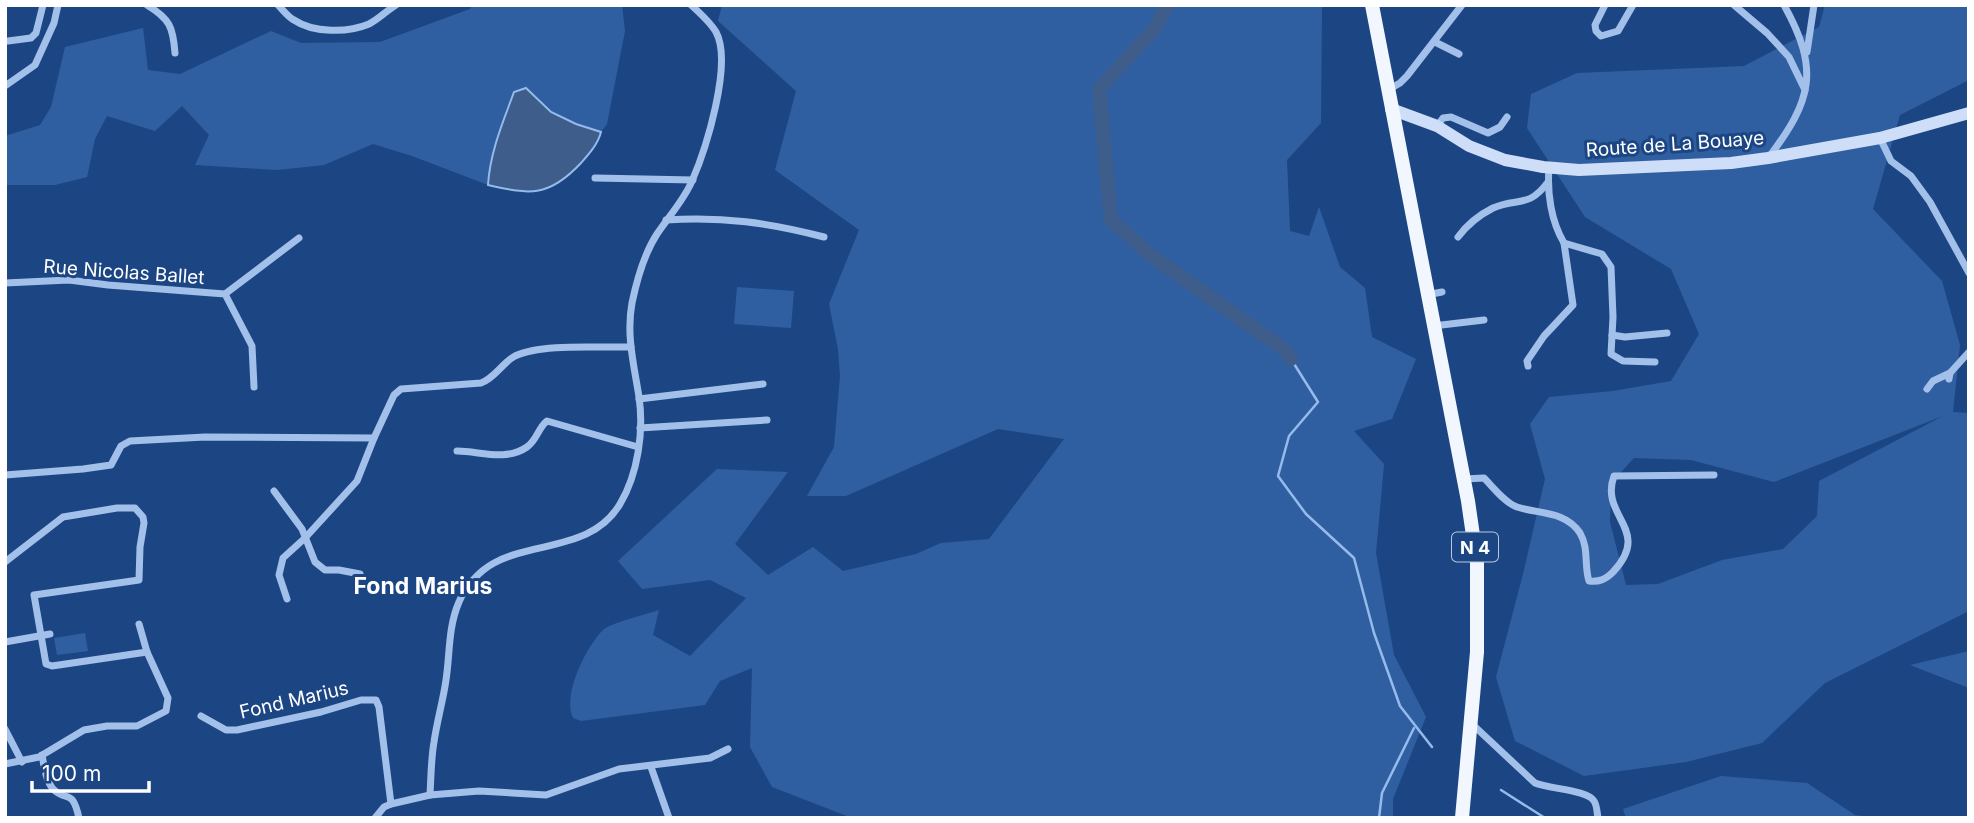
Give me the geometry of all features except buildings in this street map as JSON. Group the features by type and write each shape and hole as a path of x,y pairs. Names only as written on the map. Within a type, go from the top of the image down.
{"highway":[{"name":"N 4","path":"1372,5 1426,295 1464,479 1477,563 1477,652 1462,818"}],"main road":[{"name":"Route de La Bouaye","path":"1391,109 1437,126 1469,146 1505,160 1579,170 1768,158 1880,138 1969,113"}],"street":[{"path":"8,41 31,38 36,33 43,5"},
{"path":"5,86 35,65 54,23 58,5"},
{"path":"148,5 170,24 175,53"},
{"path":"278,5 301,24 342,30 371,23 396,5"},
{"path":"430,795 434,743 446,684 452,626 464,593 479,574 495,563 576,539 601,525 612,515 632,477 640,428 639,399 632,366 630,314 637,282 646,256 692,180 719,92 723,66 716,33 691,5"},
{"path":"1387,90 1400,83 1462,5"},
{"path":"1605,5 1595,25 1601,36 1618,31 1633,5"},
{"path":"1734,5 1767,33 1789,57 1805,90"},
{"path":"1784,5 1806,56"},
{"path":"1768,158 1801,108 1814,5"},
{"path":"1435,42 1459,54"},
{"path":"1437,126 1443,118 1451,117 1488,133 1500,127 1507,117"},
{"path":"1880,138 1891,161 1911,176 1930,202 1969,272"},
{"path":"1528,366 1527,361 1544,336 1573,305 1564,243 1552,217 1549,168"},
{"path":"595,178 692,180"},
{"path":"1458,237 1467,226 1494,208 1533,199 1548,181"},
{"path":"666,220 702,218 774,224 824,237"},
{"path":"225,295 299,238"},
{"path":"1564,243 1602,254 1611,267 1614,317 1611,354 1623,361 1655,362"},
{"name":"Rue Nicolas Ballet","path":"5,283 68,280 225,295 252,346 254,387"},
{"path":"1426,295 1442,292"},
{"path":"1433,326 1484,320"},
{"path":"1612,335 1625,337 1667,333"},
{"path":"287,599 279,575 280,563 357,481 394,395 401,388 481,383 508,361 531,350 631,347"},
{"path":"1927,389 1933,381 1950,376 1969,352"},
{"path":"639,399 763,384"},
{"path":"640,428 767,420"},
{"path":"457,451 488,455 517,452 532,443 547,421 638,447"},
{"path":"5,475 111,465 121,446 130,440 205,437 374,438"},
{"path":"1464,479 1484,478 1514,506 1545,512 1569,521 1581,534 1589,581 1597,582 1606,579 1627,556 1630,540 1614,503 1611,483 1614,476 1714,475"},
{"path":"274,491 294,517 315,562 325,570 360,574"},
{"path":"5,562 63,517 131,507 139,511 144,523 139,580 34,595 44,661 52,666 147,652"},
{"path":"5,764 42,755 84,730 107,726 137,726 163,714 168,707 169,698 155,672 139,624"},
{"path":"5,642 50,634"},
{"name":"Fond Marius","path":"201,716 226,730 237,730 321,712 361,700 376,700 379,706 391,804"},
{"path":"1471,723 1535,783 1547,788 1590,796 1595,802 1598,818"},
{"path":"5,729 22,762"},
{"path":"374,818 384,807 391,804 430,795 480,791 546,795 619,769 710,758 728,749"},
{"path":"42,755 54,790 74,800 79,818"},
{"path":"651,767 669,818"}],"shaded area":[{"path":"472,5 622,5 625,31 607,124 601,132 551,112 526,88 514,92 506,110 488,185 373,144 324,165 277,170 195,165 209,135 182,106 155,131 107,116 95,139 87,177 55,185 5,185 5,136 40,125 51,107 65,47 143,28 148,70 180,74 271,31 301,43 380,42 470,9"},
{"path":"722,5 1322,5 1321,123 1287,160 1290,231 1309,236 1319,207 1340,267 1365,288 1372,337 1416,359 1392,419 1354,431 1384,464 1376,553 1394,655 1426,717 1393,799 1393,818 852,818 772,787 750,747 752,668 720,681 705,705 581,721 573,718 570,708 573,685 583,659 596,638 607,627 659,610 653,635 690,656 746,598 710,580 642,589 618,561 717,469 788,472 735,544 768,575 813,547 843,571 916,554 941,543 989,539 1064,439 998,429 846,496 807,496 834,447 840,376 838,349 829,304 859,230 775,170 796,91 718,21"},
{"path":"1825,5 1969,5 1969,80 1900,115 1873,209 1942,281 1960,345 1953,412 1969,413 1969,611 1825,683 1762,743 1686,762 1584,776 1515,741 1496,677 1545,479 1530,424 1549,397 1613,391 1671,381 1699,334 1671,269 1585,217 1527,128 1531,94 1577,73 1744,66 1819,27","holes":["1943,416 1819,481 1817,516 1783,549 1722,560 1658,584 1626,585 1610,522 1611,483 1634,458 1691,460 1774,482"]},
{"path":"526,88 551,112 601,132 600,136 581,163 549,188 516,191 488,185 494,149 514,92"},
{"path":"737,287 794,291 791,328 734,324"},
{"path":"85,633 88,651 57,655 54,638"},
{"path":"1969,651 1969,688 1910,665"},
{"path":"1721,776 1807,783 1855,815 1877,818 1626,818 1623,809"}],"waterway":[{"path":"1167,5 1156,27 1099,89 1111,220 1153,257 1285,350 1291,359"},
{"path":"1291,359 1318,402 1289,436 1278,476 1306,514 1354,558 1374,633 1400,706 1432,747"},
{"path":"1379,818 1382,793 1414,728"},
{"path":"1501,790 1545,818"}],"district":[{"name":"Fond Marius","path":"423,586"}]}
